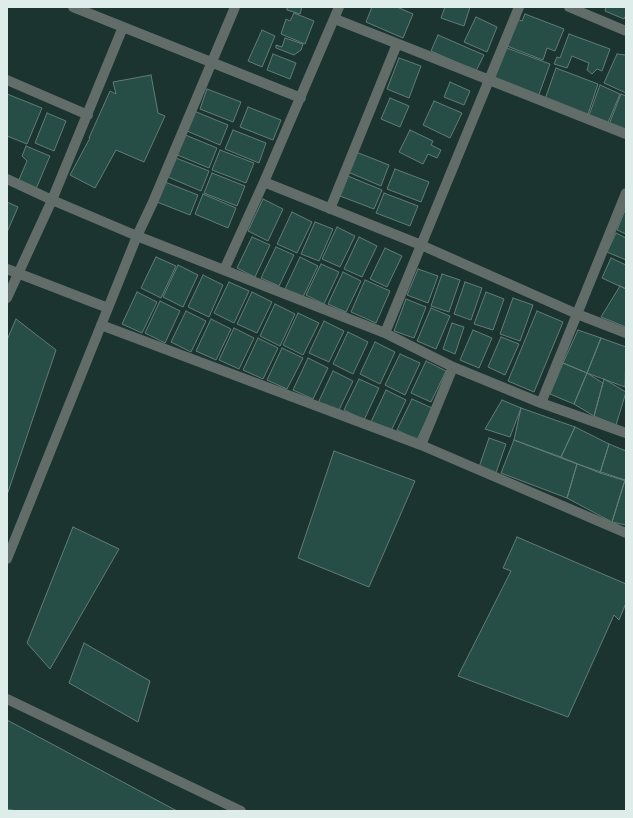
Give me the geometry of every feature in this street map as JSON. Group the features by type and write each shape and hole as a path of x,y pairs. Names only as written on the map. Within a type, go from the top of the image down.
{"street":[{"path":"73,7 301,98"},
{"path":"7,559 137,236 153,202 235,7"},
{"path":"224,270 301,98 339,7"},
{"path":"385,333 519,7"},
{"path":"569,7 626,31"},
{"path":"335,19 626,134"},
{"path":"7,298 52,200 123,28"},
{"path":"330,209 397,44"},
{"path":"7,80 88,115"},
{"path":"7,179 137,236 385,333 453,367 541,403 626,433"},
{"path":"264,182 421,245 577,314 626,333"},
{"path":"541,403 626,193"},
{"path":"7,269 108,308"},
{"path":"101,325 421,445 626,533"},
{"path":"421,445 453,367"},
{"path":"7,699 241,811"}],"building":[{"path":"287,7 302,7 300,14 287,10"},
{"path":"372,7 397,7 413,14 403,38 366,22"},
{"path":"445,7 470,7 464,26 441,18"},
{"path":"606,7 626,7 626,15 624,19 605,11"},
{"path":"294,13 314,21 305,44 281,34 286,19 290,21"},
{"path":"525,14 564,29 555,51 547,48 543,60 507,46 517,19 522,21"},
{"path":"476,17 497,27 487,52 464,42"},
{"path":"262,30 275,36 262,67 248,61"},
{"path":"569,34 610,49 602,71 597,69 592,74 587,70 589,63 572,56 567,68 554,64 557,57 560,58"},
{"path":"438,35 484,55 476,71 431,51"},
{"path":"285,38 303,44 301,50 294,55 276,48 276,45 282,47"},
{"path":"507,48 550,64 538,97 490,79"},
{"path":"273,54 296,63 290,79 267,70"},
{"path":"617,54 626,55 626,93 604,83"},
{"path":"399,58 421,66 409,98 387,89"},
{"path":"556,68 598,84 587,117 545,99"},
{"path":"151,75 158,113 165,116 144,162 116,150 95,188 70,175 90,138 110,91 116,94 113,82"},
{"path":"450,82 470,91 464,105 444,97"},
{"path":"600,85 620,94 607,125 588,118"},
{"path":"207,89 241,102 233,122 200,109"},
{"path":"7,94 42,108 27,144 7,136"},
{"path":"621,94 626,96 626,133 608,127"},
{"path":"390,98 409,106 400,127 381,119"},
{"path":"434,101 462,113 450,138 423,125"},
{"path":"248,107 281,120 273,140 240,127"},
{"path":"194,111 228,125 220,145 187,131"},
{"path":"47,113 66,121 54,151 35,143"},
{"path":"233,130 266,143 259,163 225,149"},
{"path":"410,130 433,141 431,145 441,150 437,158 428,154 423,164 399,152"},
{"path":"183,134 217,148 209,168 175,154"},
{"path":"26,146 50,156 36,189 18,182 27,161 22,156"},
{"path":"220,150 254,163 246,183 212,170"},
{"path":"356,152 389,165 381,186 348,172"},
{"path":"176,158 209,171 201,191 168,177"},
{"path":"395,169 429,182 421,202 387,189"},
{"path":"212,173 245,186 237,206 204,193"},
{"path":"348,176 382,190 374,209 340,196"},
{"path":"165,182 198,195 190,215 157,202"},
{"path":"384,193 418,206 410,226 376,213"},
{"path":"203,194 236,208 228,228 195,214"},
{"path":"263,199 283,209 268,241 248,231"},
{"path":"7,202 18,207 7,232"},
{"path":"625,210 626,211 626,234 617,230"},
{"path":"292,212 312,222 297,253 277,244"},
{"path":"315,222 333,229 319,261 301,254"},
{"path":"337,227 355,236 340,267 322,259"},
{"path":"616,233 626,238 626,260 607,252"},
{"path":"252,237 270,245 255,277 237,268"},
{"path":"359,237 377,246 362,277 344,269"},
{"path":"276,247 294,255 279,286 261,278"},
{"path":"385,248 402,256 387,287 370,279"},
{"path":"156,257 176,266 161,298 141,288"},
{"path":"300,257 318,266 303,297 285,289"},
{"path":"611,258 626,265 626,289 602,278"},
{"path":"321,264 339,272 324,304 306,295"},
{"path":"178,265 198,275 183,307 163,297"},
{"path":"418,269 438,276 428,303 407,295"},
{"path":"343,272 361,281 346,312 328,304"},
{"path":"442,274 460,280 449,312 431,306"},
{"path":"203,275 223,285 209,317 188,307"},
{"path":"365,280 390,291 376,323 351,312"},
{"path":"229,282 249,291 234,323 214,313"},
{"path":"465,282 482,288 471,320 454,314"},
{"path":"620,286 626,289 626,327 601,317"},
{"path":"137,292 157,302 142,333 122,324"},
{"path":"252,292 272,302 257,333 237,324"},
{"path":"486,292 504,299 493,330 474,324"},
{"path":"513,298 533,305 520,341 500,334"},
{"path":"406,299 426,307 414,338 394,331"},
{"path":"160,301 180,311 165,343 145,333"},
{"path":"275,304 295,314 280,346 260,336"},
{"path":"431,308 450,316 436,349 417,341"},
{"path":"186,311 206,321 191,352 171,342"},
{"path":"537,311 563,322 534,392 508,381"},
{"path":"298,313 319,323 303,355 283,345"},
{"path":"16,319 56,350 7,495 7,340"},
{"path":"211,319 231,329 216,360 196,351"},
{"path":"324,321 344,331 329,362 309,353"},
{"path":"452,323 464,327 455,354 443,349"},
{"path":"234,328 254,338 239,369 219,360"},
{"path":"473,330 492,338 479,368 460,360"},
{"path":"578,330 601,338 587,373 563,363"},
{"path":"348,332 368,342 353,374 333,364"},
{"path":"501,337 519,344 505,375 488,367"},
{"path":"258,338 278,348 263,379 243,370"},
{"path":"601,338 626,347 625,387 587,373"},
{"path":"375,342 395,352 380,384 360,374"},
{"path":"282,348 303,358 287,389 267,380"},
{"path":"400,354 420,363 405,395 385,385"},
{"path":"308,358 328,368 313,399 293,390"},
{"path":"426,361 446,371 431,402 411,393"},
{"path":"563,363 587,373 574,404 550,394"},
{"path":"333,371 353,381 338,412 318,403"},
{"path":"587,373 603,383 594,416 574,404"},
{"path":"359,379 379,388 364,420 344,410"},
{"path":"604,379 626,392 616,425 594,416"},
{"path":"386,390 406,400 391,431 371,422"},
{"path":"412,399 432,408 417,440 397,430"},
{"path":"502,400 521,408 510,437 485,429"},
{"path":"521,408 575,427 561,457 514,440"},
{"path":"575,427 609,444 600,473 561,457"},
{"path":"489,438 506,444 496,473 479,467"},
{"path":"514,440 577,464 567,498 501,473"},
{"path":"609,444 626,451 626,481 600,473"},
{"path":"334,451 415,481 369,587 298,558"},
{"path":"577,464 625,480 612,522 567,498"},
{"path":"625,480 626,481 626,525 612,522"},
{"path":"73,527 119,549 50,669 27,643"},
{"path":"517,537 626,584 626,603 619,620 614,615 568,717 458,676 511,571 503,568"},
{"path":"84,643 150,681 138,722 69,683"},
{"path":"7,720 177,811 17,811 7,809"}]}
